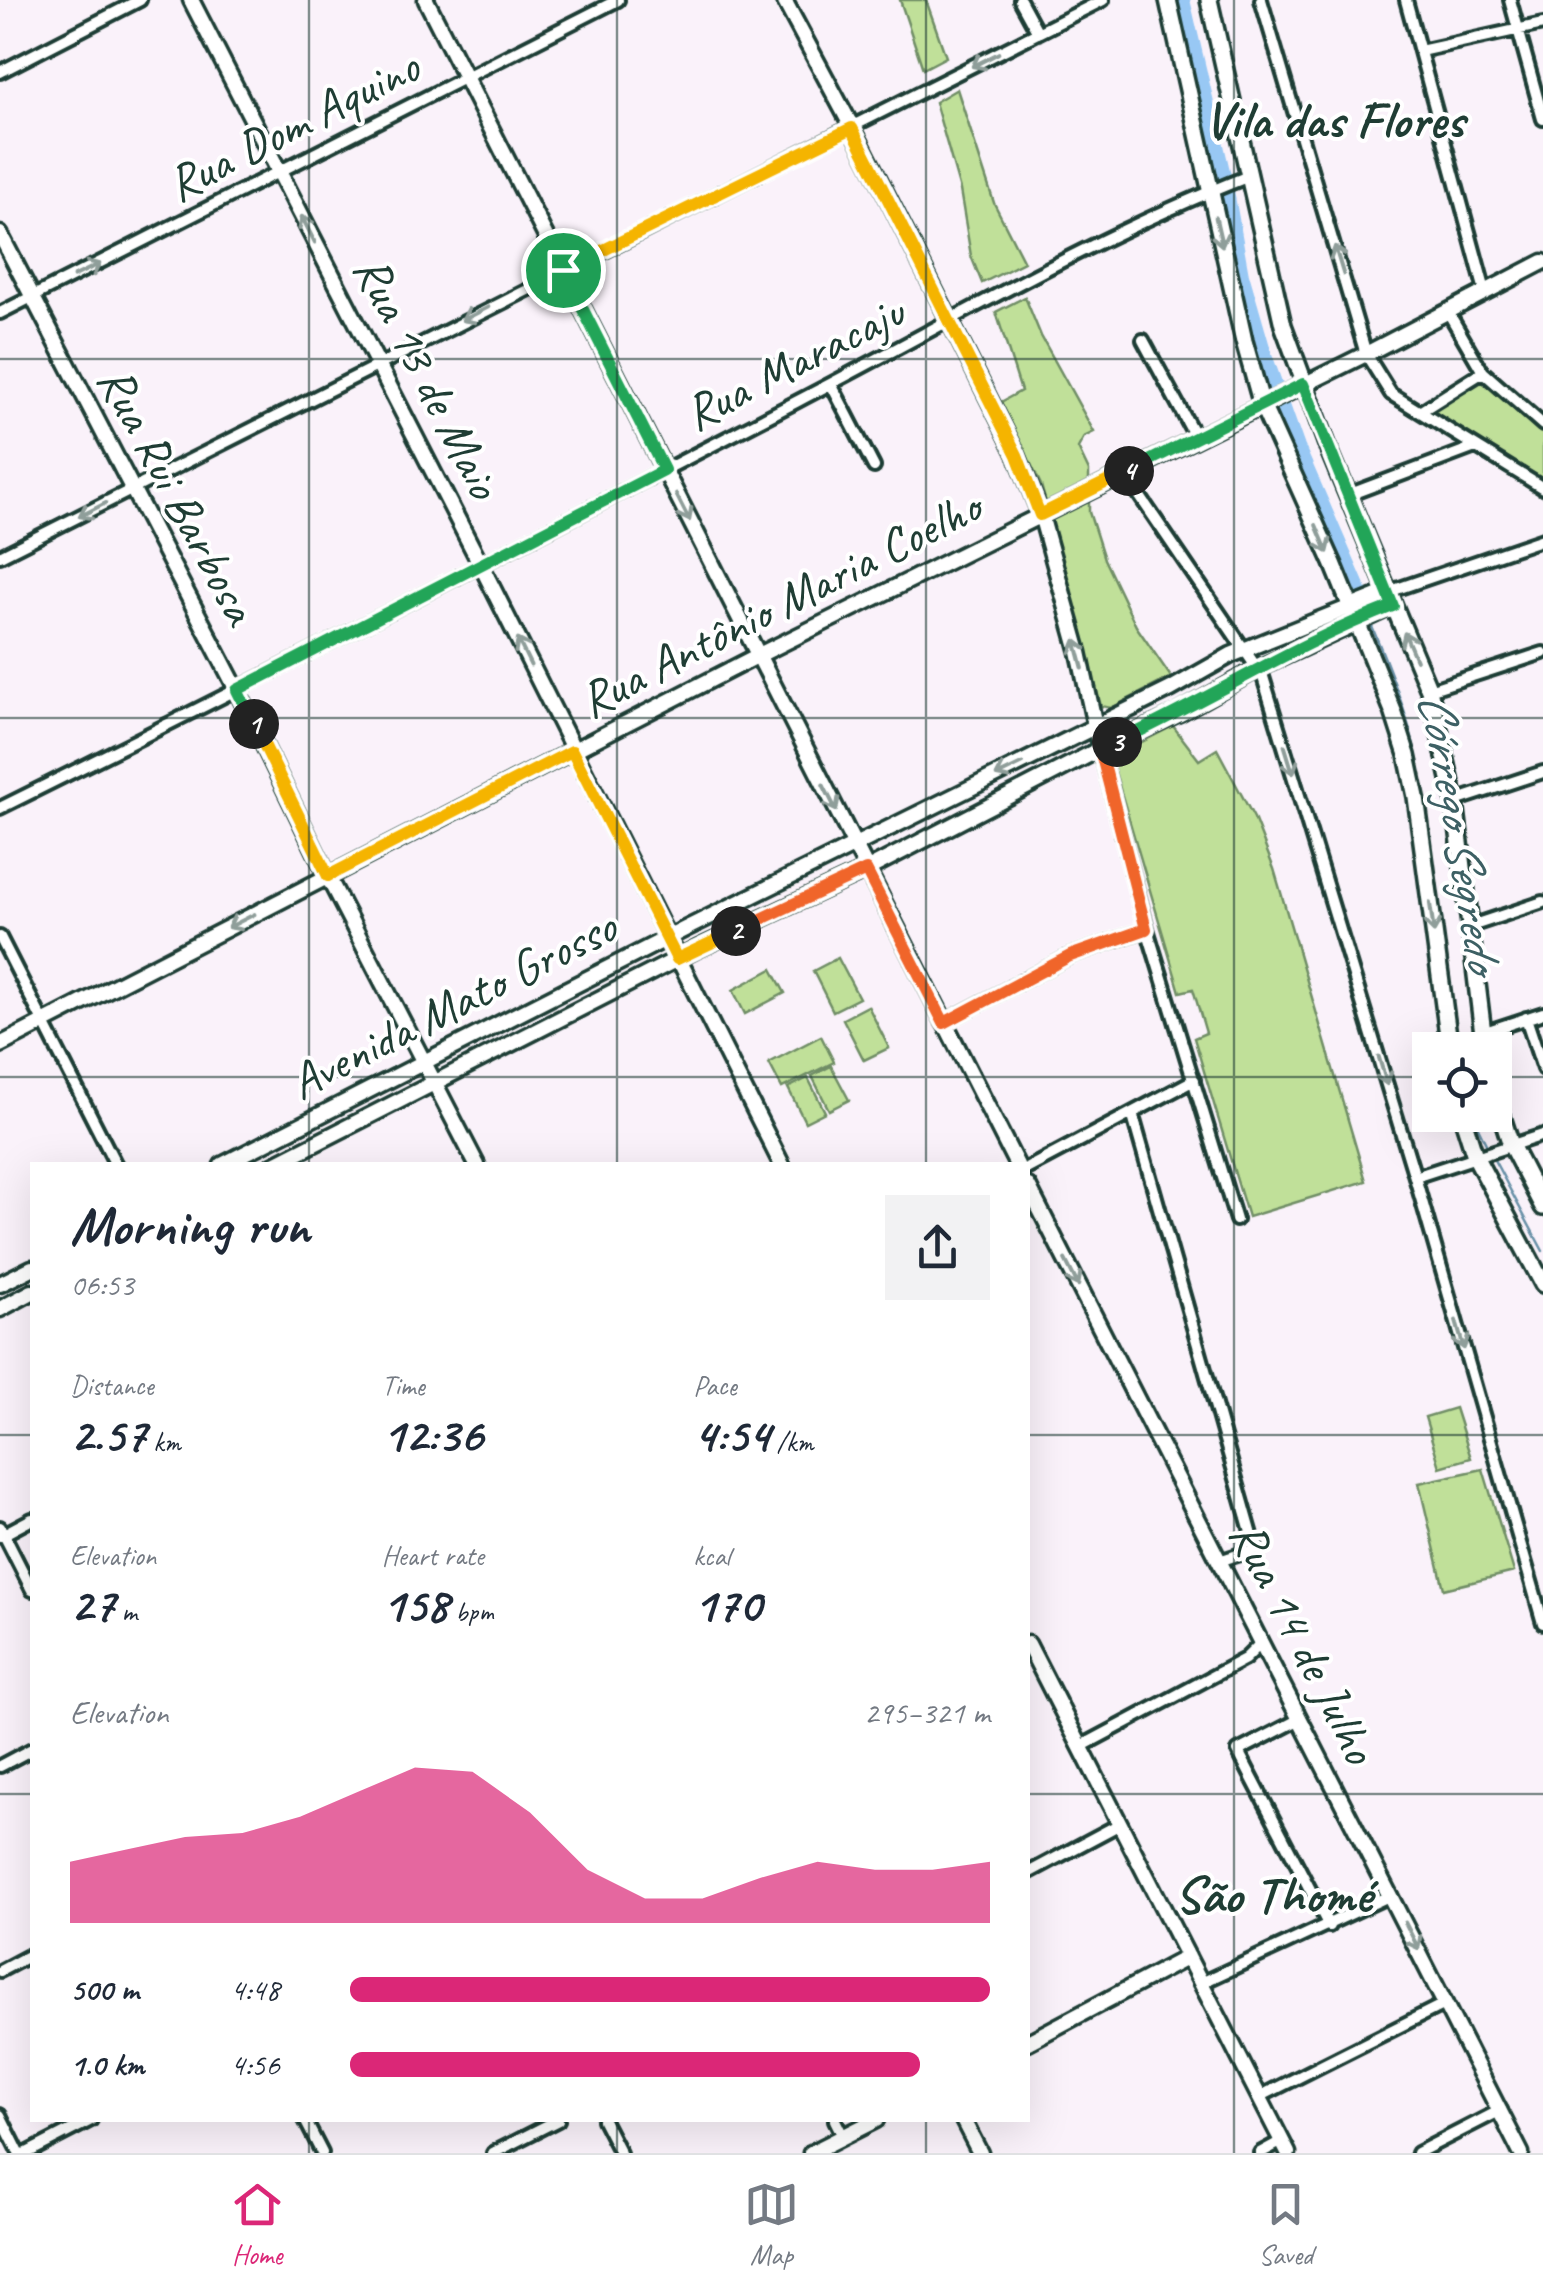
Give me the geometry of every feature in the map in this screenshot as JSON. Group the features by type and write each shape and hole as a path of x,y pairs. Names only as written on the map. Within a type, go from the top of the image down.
{"main road":[{"path":"1168,0 1214,189 1244,341 1356,603 1407,754 1448,1032"},
{"path":"1209,0 1245,177 1299,386 1348,495 1386,601 1428,690 1455,801 1483,1032"},
{"path":"1468,1132 1476,1156 1543,1284"},
{"path":"1506,1132 1543,1208"}],"street":[{"path":"0,72 140,0"},
{"name":"Rua 13 de Maio","path":"191,0 481,565 780,1162"},
{"path":"426,0 1015,1162"},
{"name":"Rua Dom Aquino","path":"0,313 618,0"},
{"path":"784,0 1017,455 1040,515 1146,929 1236,1220"},
{"path":"1020,0 1038,34"},
{"path":"0,556 1103,0"},
{"path":"1262,0 1366,354 1391,394 1543,488"},
{"path":"1406,0 1485,291"},
{"path":"1510,0 1543,119"},
{"path":"1420,51 1543,24"},
{"name":"Rua Maracaju","path":"0,808 950,322 1245,177"},
{"name":"Rua Rui Barbosa","path":"0,234 237,690 475,1162"},
{"name":"Rua Antônio Maria Coelho","path":"0,1045 757,656 1543,262"},
{"path":"1448,312 1482,372 1543,424"},
{"path":"1143,340 1196,438"},
{"path":"1421,412 1482,372"},
{"path":"831,384 874,467"},
{"path":"1348,495 1474,446"},
{"path":"1124,473 1258,668 1414,1177 1543,1623"},
{"path":"1386,601 1543,539"},
{"name":"Avenida Mato Grosso","path":"228,1162 1244,650 1356,603 1386,601"},
{"name":"Avenida Mato Grosso","path":"279,1162 677,959 866,870 1100,749 1179,713 1258,668 1362,619 1386,601"},
{"path":"1428,690 1543,653"},
{"path":"1455,801 1543,772"},
{"path":"1471,926 1543,902"},
{"path":"944,1023 1070,956 1146,929"},
{"path":"0,938 114,1162"},
{"path":"1502,1032 1543,1013"},
{"path":"1526,1018 1543,1069"},
{"path":"1030,1167 1194,1080"},
{"path":"1132,1113 1256,1549 1219,1560"},
{"path":"1414,1177 1543,1135"},
{"name":"Rua 14 de Julho","path":"1030,1190 1522,2153"},
{"path":"0,1284 30,1269"},
{"path":"30,1269 24,1286 30,1295"},
{"path":"0,1309 30,1297"},
{"path":"30,1520 1,1532 30,1586"},
{"path":"1080,1747 1245,1659 1261,1643"},
{"path":"1030,1648 1285,2147 1260,2153"},
{"path":"1300,1719 1238,1750 1329,1926"},
{"path":"0,1766 30,1750"},
{"path":"1030,1872 1120,1824"},
{"path":"1201,1983 1391,1895"},
{"path":"0,1971 30,1955"},
{"path":"1030,2041 1188,1957"},
{"path":"1260,2098 1446,2002"},
{"path":"1417,2153 1501,2110"},
{"path":"0,2115 19,2153"},
{"path":"27,2153 87,2122"},
{"path":"307,2122 322,2153"},
{"path":"493,2153 554,2122"},
{"path":"604,2122 620,2153"},
{"path":"835,2122 843,2136"},
{"path":"811,2153 872,2122"},
{"path":"965,2122 980,2153"}],"green space":[{"path":"900,0 926,0 946,57 923,69"},
{"path":"957,89 994,203 1024,262 982,283 971,256 960,190 935,102"},
{"path":"1025,297 1041,336 1094,432 1084,437 1078,448 1089,471 1089,512 1104,559 1136,626 1171,677 1111,708 1101,706 1041,485 1001,402 1021,391 996,312"},
{"path":"1483,372 1543,425 1543,488 1421,411"},
{"path":"1173,726 1199,760 1217,749 1254,818 1274,869 1366,1181 1248,1217 1194,1038 1206,1033 1193,989 1180,992 1111,758"},
{"path":"838,958 859,998 833,1011 813,971"},
{"path":"772,969 785,993 745,1014 733,990"},
{"path":"868,1006 889,1048 864,1060 843,1019"},
{"path":"821,1036 834,1062 782,1088 769,1063"},
{"path":"831,1066 849,1100 829,1110 812,1076"},
{"path":"808,1078 825,1112 805,1122 788,1088"},
{"path":"1455,1408 1471,1458 1440,1467 1425,1417"},
{"path":"1483,1469 1514,1572 1444,1589 1419,1483"}],"waterway":[{"name":"Córrego Segredo","path":"1181,0 1223,180 1240,275 1264,358 1296,448 1364,605"},
{"name":"Córrego Segredo","path":"1370,622 1411,734 1425,805"},
{"name":"Córrego Segredo","path":"1480,1132 1488,1148"},
{"name":"Córrego Segredo","path":"1492,1156 1543,1251"}],"district":[{"name":"Vila das Flores","path":"1334,119"},
{"name":"São Thomé","path":"1273,1894"}],"route":[{"path":"852,128 1017,455 1040,515 1303,384 1393,606 1258,668 1179,713 1100,749 1146,929 1044,968 944,1023 866,870 677,959 572,751 328,876 237,690 664,470 563,270 852,128"}]}
